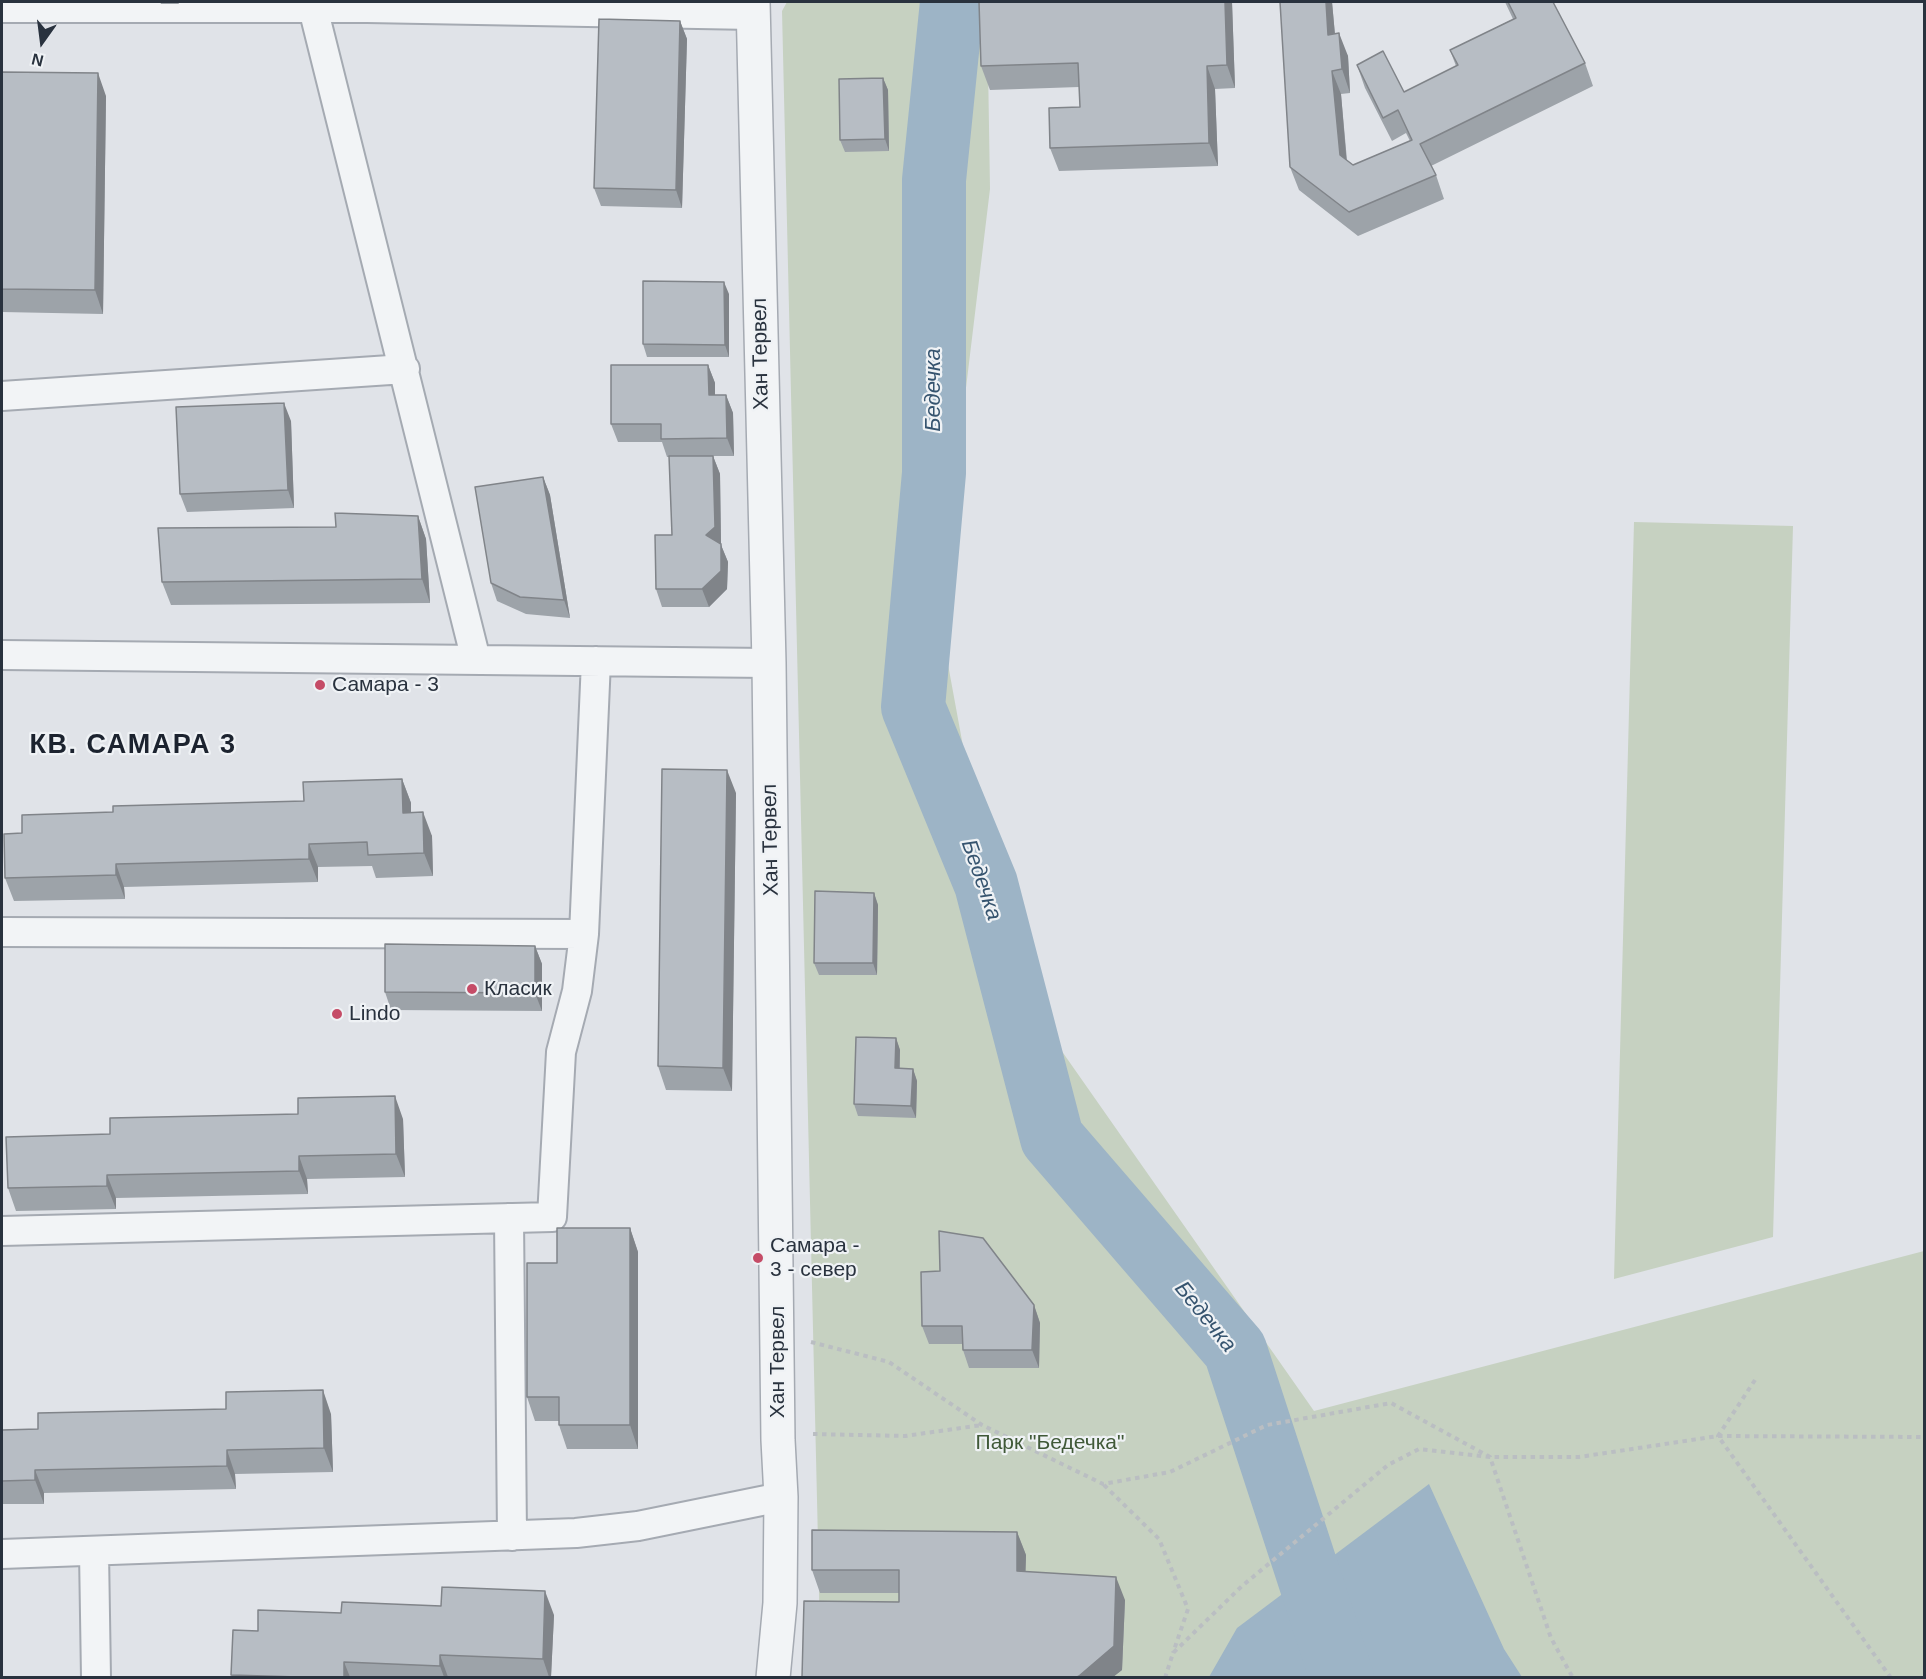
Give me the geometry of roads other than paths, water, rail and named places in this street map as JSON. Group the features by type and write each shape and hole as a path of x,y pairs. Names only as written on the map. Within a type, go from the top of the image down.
{"street":[{"path":"2,8 313,8 367,5 753,8"},
{"path":"313,8 476,660"},
{"name":"Хан Тервел","path":"753,8 769,663 778,1440 781,1497 780,1603 773,1677"},
{"path":"2,396 405,369"},
{"path":"2,655 769,663"},
{"path":"2,1231 552,1217 561,1052 577,991 584,934 596,661"},
{"path":"2,932 584,934"},
{"path":"509,1218 512,1536"},
{"path":"2,1554 576,1533 638,1526 781,1497"},
{"path":"94,1552 96,1677"}],"water":[{"path":"1429,1484 1504,1649 1522,1677 1209,1677 1237,1628"}],"waterway":[{"name":"Бедечка","path":"952,2 934,180 934,473 913,707 986,884 1052,1138 1235,1350 1342,1678"}],"place":[{"name":"Самара - 3","path":"320,685"},
{"name":"Класик","path":"472,989"},
{"name":"Lindo","path":"337,1014"},
{"name":"Самара - 3 - север","path":"758,1258"}],"district":[{"name":"КВ. САМАРА 3","path":"133,746"}],"park label":[{"name":"Парк \"Бедечка\"","path":"1050,1443"}]}
